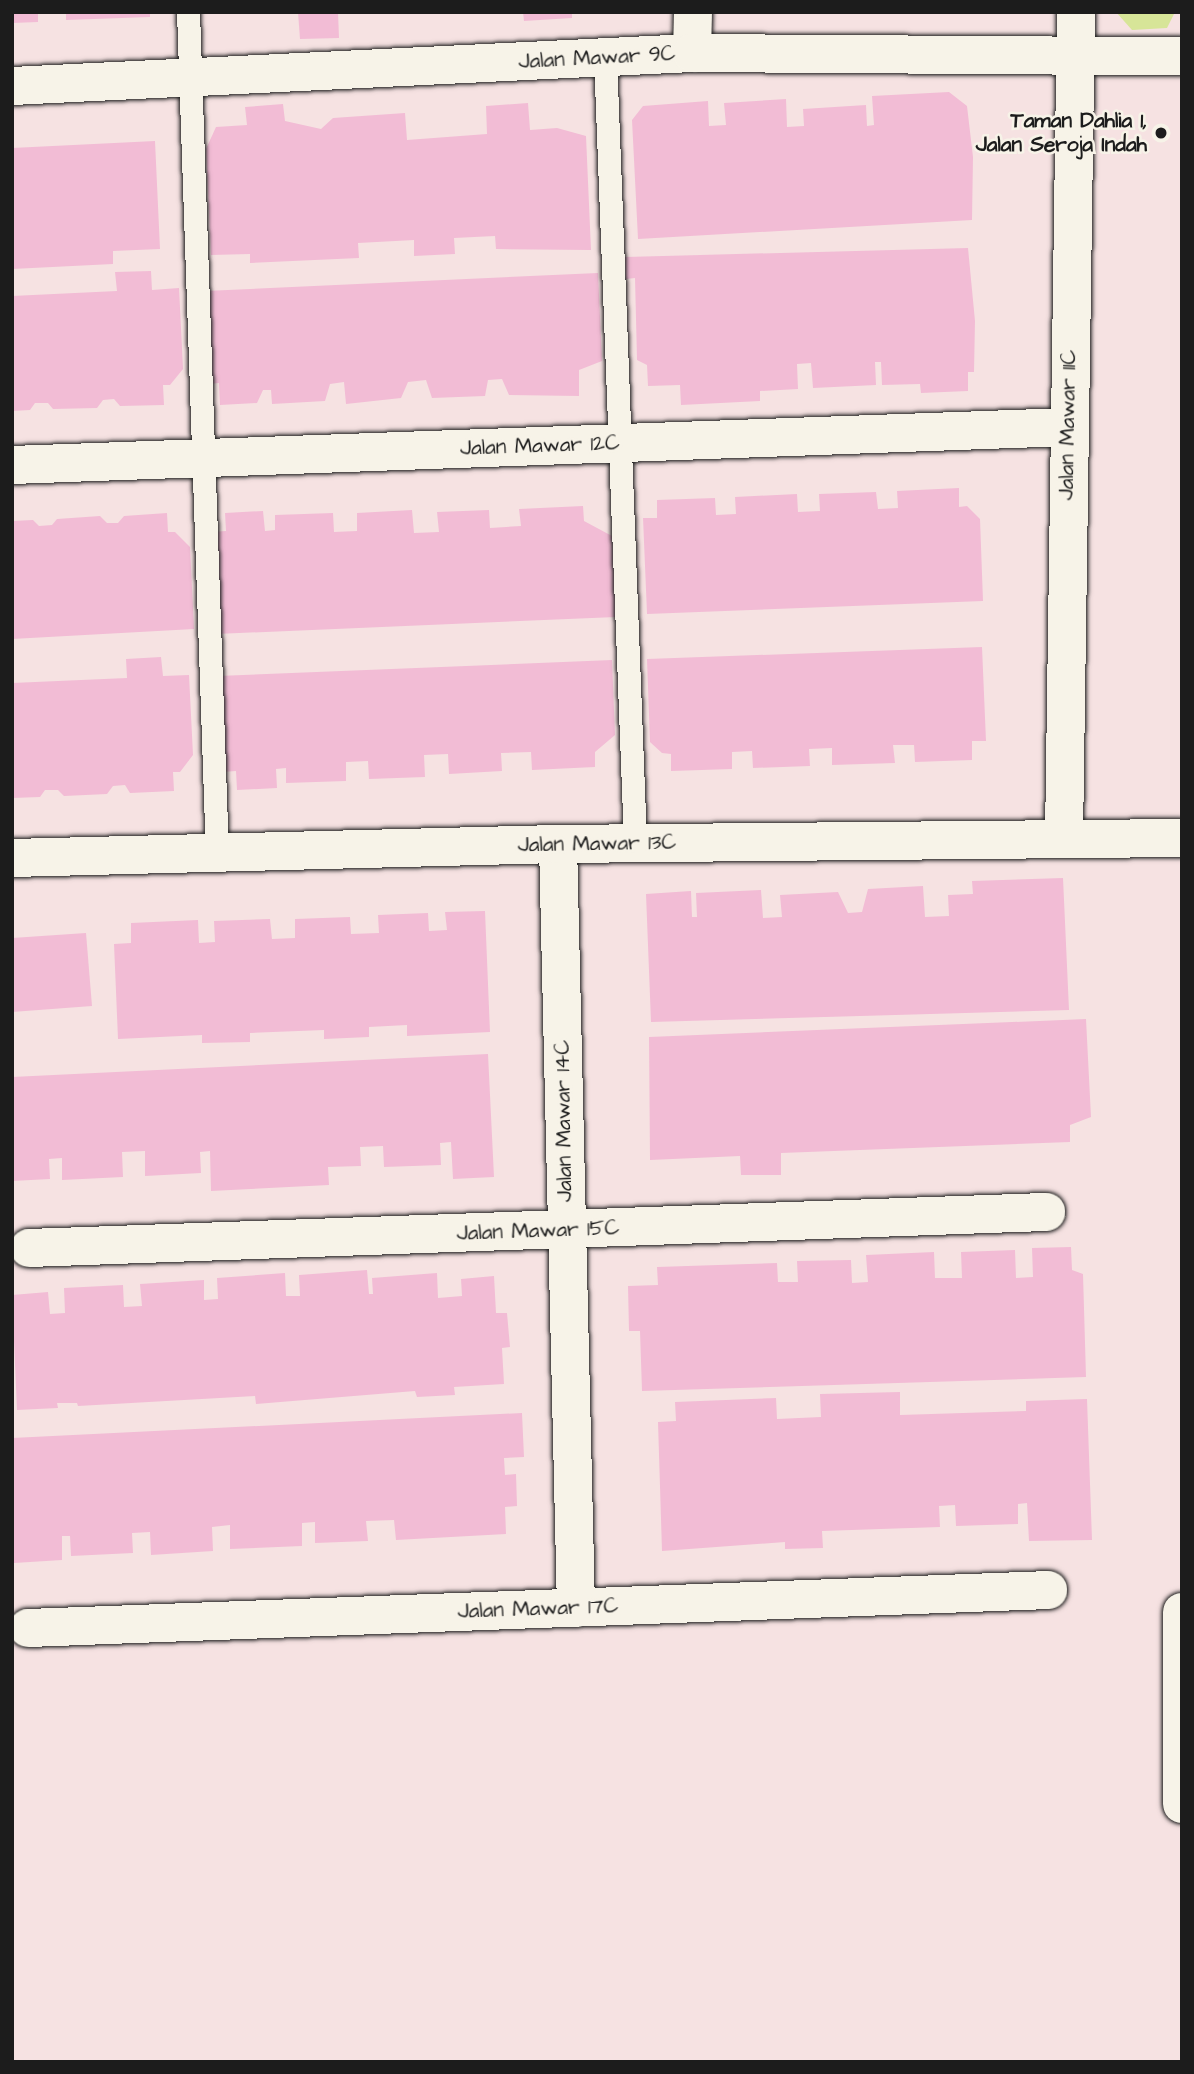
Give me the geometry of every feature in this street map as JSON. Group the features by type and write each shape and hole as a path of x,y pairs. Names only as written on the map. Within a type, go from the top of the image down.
{"street":[{"path":"692,53 693,12"},
{"name":"Jalan Mawar 11C","path":"1064,837 1067,426 1076,12"},
{"name":"Jalan Mawar 9C","path":"12,86 692,53 1182,56"},
{"name":"Jalan Mawar 12C","path":"12,465 1067,426"},
{"name":"Jalan Mawar 13C","path":"12,859 558,844 1064,837 1182,838"},
{"name":"Jalan Mawar 14C","path":"558,844 576,1608"},
{"name":"Jalan Mawar 15C","path":"29,1248 1046,1212"},
{"name":"Jalan Mawar 17C","path":"28,1628 1048,1590"},
{"path":"1182,1612 1182,1804"}],"lane":[{"path":"188,12 217,853"},
{"path":"605,57 635,843"}],"green space":[{"path":"1116,12 1175,12 1167,28 1132,30"}],"building":[{"path":"12,12 38,12 38,22 12,23"},
{"path":"66,12 150,12 150,17 66,20"},
{"path":"298,12 338,12 339,38 300,39"},
{"path":"523,12 572,12 572,18 524,21"},
{"path":"949,92 967,106 973,157 972,220 638,239 632,120 643,106 708,101 709,126 726,125 724,103 786,99 787,127 804,126 803,109 866,105 867,126 874,125 872,96"},
{"path":"528,103 530,130 557,128 586,136 591,250 496,249 495,236 454,238 455,254 414,256 414,240 358,243 359,258 250,263 250,254 211,255 206,149 216,127 247,125 245,107 283,104 285,121 321,129 333,118 405,113 407,140 487,134 486,106"},
{"path":"155,141 160,249 113,251 113,264 12,269 12,148"},
{"path":"968,248 975,321 974,372 968,372 968,391 921,393 920,384 882,385 881,362 875,362 876,385 813,388 811,363 797,364 798,389 760,391 760,401 681,405 680,385 648,386 647,365 637,360 635,278 626,279 625,257"},
{"path":"151,271 152,290 179,288 183,369 170,385 163,385 164,405 120,406 114,399 103,400 97,408 53,409 48,403 35,403 30,410 12,411 12,296 117,291 115,272"},
{"path":"598,273 602,361 579,370 579,396 509,395 502,379 488,380 485,396 432,398 426,380 408,382 401,398 346,404 344,382 330,384 325,401 272,404 271,390 263,390 257,403 220,405 219,383 209,384 205,291"},
{"path":"959,488 959,507 967,506 980,519 983,601 647,614 643,518 657,518 657,500 715,498 716,515 736,514 735,497 797,494 798,512 820,511 819,494 876,492 878,509 898,508 897,491"},
{"path":"583,506 584,521 612,536 616,617 216,634 212,532 226,531 225,513 263,511 265,531 275,530 275,515 333,513 334,532 357,531 357,513 412,510 414,533 439,532 437,512 489,510 490,528 521,526 519,509"},
{"path":"167,513 168,532 175,532 190,547 194,629 12,639 12,521 33,520 39,526 52,525 57,519 100,516 107,523 118,523 124,516"},
{"path":"982,647 986,741 972,741 972,760 915,762 914,745 893,745 895,763 832,765 832,748 809,749 810,766 753,768 752,751 732,752 732,769 671,771 671,754 662,753 650,742 647,659"},
{"path":"161,657 163,676 189,675 193,755 180,772 173,772 174,791 130,793 125,785 113,786 107,794 64,796 58,790 45,790 40,797 12,798 12,683 127,678 126,659"},
{"path":"612,660 615,735 595,752 595,767 532,770 531,752 501,753 502,771 449,774 448,754 424,755 425,777 369,779 368,761 346,762 346,781 286,783 286,768 276,769 277,788 237,790 236,771 222,772 218,676"},
{"path":"1063,878 1069,1010 651,1022 646,894 691,891 692,917 697,917 696,893 761,890 763,918 782,917 780,895 838,892 848,913 862,912 868,889 923,886 925,917 949,916 948,895 973,894 972,881"},
{"path":"485,911 490,1032 407,1036 407,1025 369,1027 369,1037 324,1039 324,1030 250,1033 250,1042 202,1043 202,1035 118,1039 114,944 131,943 131,923 198,920 199,943 215,942 214,921 270,919 272,939 295,938 295,919 350,917 351,934 379,933 378,915 428,913 429,931 447,930 445,912"},
{"path":"86,933 92,1006 12,1012 12,938"},
{"path":"1086,1019 1091,1117 1070,1125 1070,1142 781,1153 781,1175 741,1175 740,1156 650,1160 649,1037"},
{"path":"488,1054 494,1177 453,1179 451,1142 440,1143 441,1165 384,1167 383,1146 360,1147 361,1166 328,1167 329,1185 211,1191 210,1151 200,1152 201,1173 145,1176 145,1151 122,1152 123,1177 62,1180 62,1158 49,1159 50,1179 12,1181 12,1077"},
{"path":"1071,1247 1072,1270 1083,1274 1086,1377 642,1391 640,1331 629,1331 628,1286 658,1285 657,1267 777,1263 778,1282 798,1282 797,1261 851,1260 852,1283 868,1282 866,1255 934,1252 935,1278 962,1278 961,1252 1015,1250 1016,1278 1033,1277 1032,1248"},
{"path":"367,1270 369,1294 373,1294 372,1278 437,1273 438,1298 462,1296 461,1279 494,1276 496,1313 507,1313 510,1347 502,1348 504,1384 454,1387 455,1395 417,1397 415,1391 256,1404 255,1396 78,1406 77,1403 57,1403 58,1408 17,1410 12,1295 48,1292 50,1314 65,1313 64,1288 123,1285 124,1307 142,1306 140,1284 204,1280 204,1300 218,1299 217,1278 285,1273 286,1296 300,1296 299,1275"},
{"path":"900,1392 900,1415 1026,1411 1026,1401 1087,1399 1092,1540 1029,1541 1027,1503 1018,1504 1018,1524 956,1526 955,1505 939,1506 940,1527 822,1531 823,1548 785,1549 785,1542 662,1551 658,1422 676,1421 675,1402 776,1398 777,1419 821,1417 820,1394"},
{"path":"522,1413 524,1457 504,1458 505,1475 516,1474 517,1506 505,1507 506,1534 396,1540 394,1520 366,1521 368,1541 315,1543 315,1522 302,1523 302,1546 230,1549 230,1525 212,1527 213,1551 151,1555 150,1532 132,1533 133,1553 71,1556 70,1536 62,1536 62,1560 14,1563 12,1438"}],"place":[{"name":"Taman Dahlia 1, Jalan Seroja Indah","path":"1161,133"}]}
